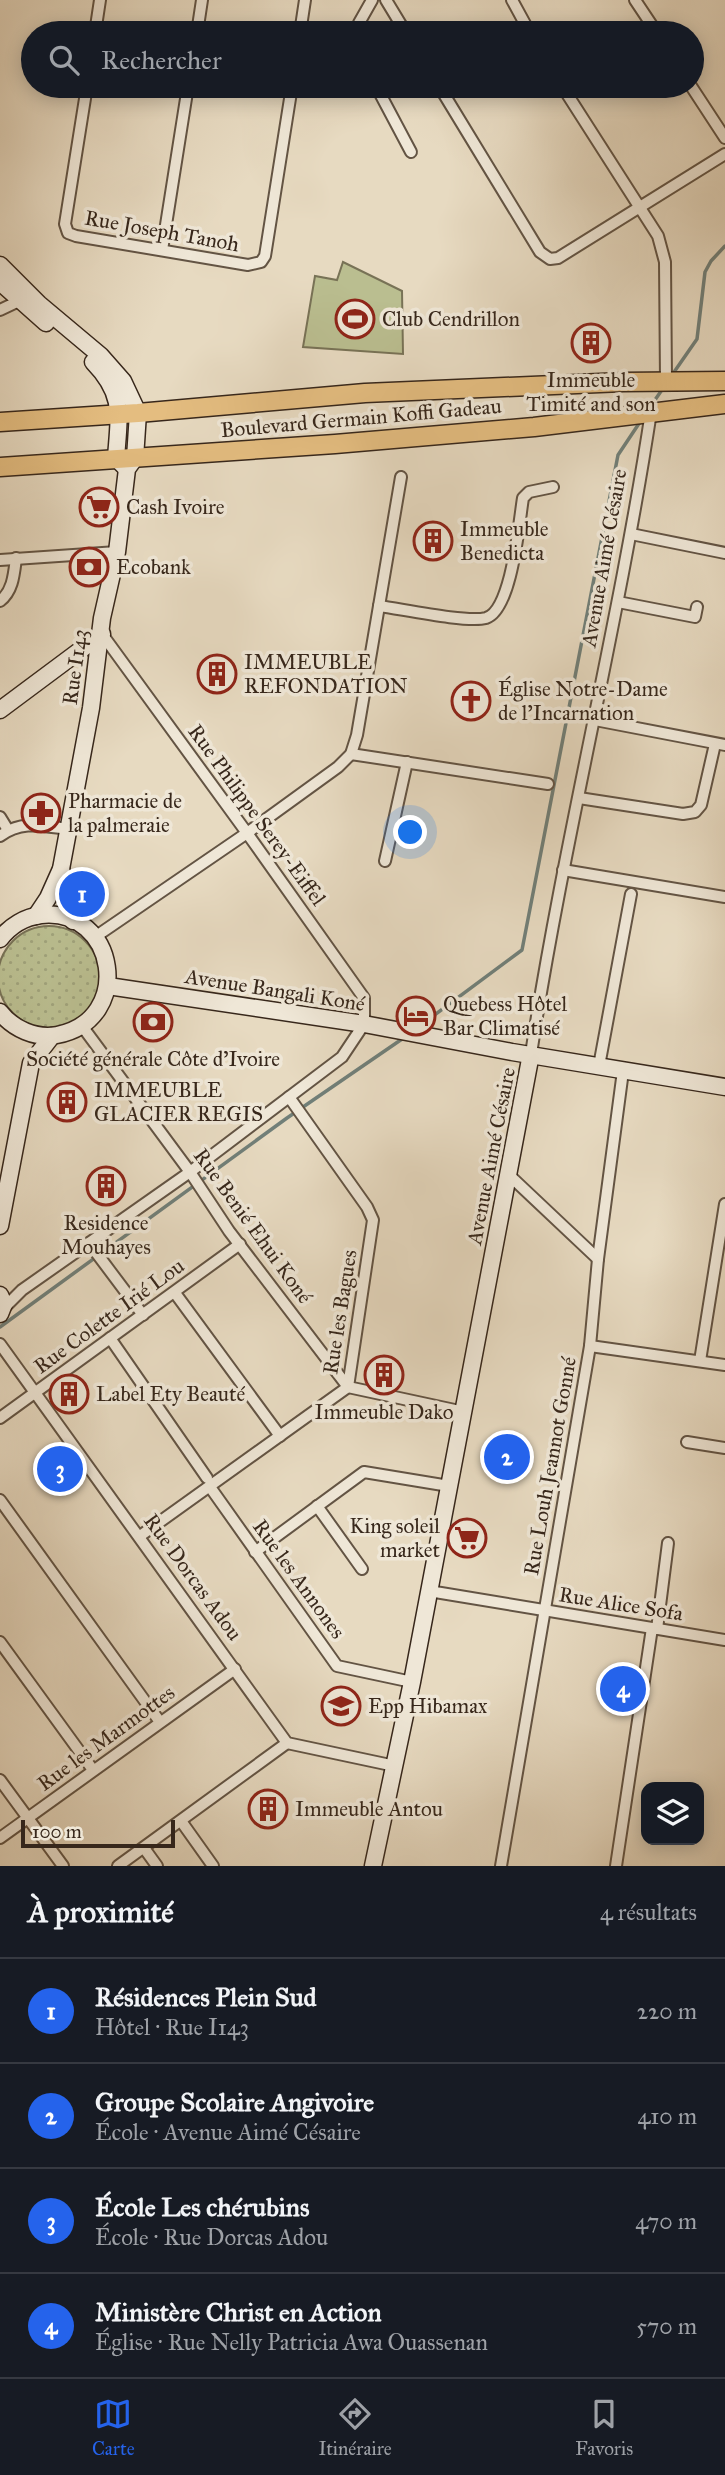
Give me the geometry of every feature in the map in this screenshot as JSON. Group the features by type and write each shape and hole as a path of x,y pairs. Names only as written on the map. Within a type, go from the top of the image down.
{"main road":[{"name":"Boulevard Germain Koffi Gadeau","path":"0,422 119,414 135,405 365,393 725,381"},
{"name":"Boulevard Germain Koffi Gadeau","path":"0,467 126,462 534,427 725,404"}],"street":[{"path":"97,21 100,0"},
{"path":"199,21 202,0"},
{"path":"302,21 306,0"},
{"path":"361,21 377,0"},
{"path":"386,0 399,21"},
{"path":"512,0 523,21"},
{"path":"635,0 649,21"},
{"name":"Rue Joseph Tanoh","path":"85,98 65,228 68,233 248,265 261,262 265,256 290,98"},
{"path":"162,250 186,98"},
{"path":"382,98 411,152"},
{"path":"446,98 545,256 558,258 725,154"},
{"path":"570,98 658,236 665,262 666,381"},
{"path":"699,98 725,138"},
{"path":"0,265 40,304 101,356 123,381 135,405 126,462"},
{"path":"0,282 95,365 115,391 126,462"},
{"path":"0,310 19,301 40,304"},
{"name":"Avenue Aimé Césaire","path":"373,1866 464,1412 563,870 618,602 652,412"},
{"name":"Rue I143","path":"36,916 61,870 102,634 110,613 126,462"},
{"path":"95,937 247,833 352,754 401,477"},
{"path":"379,606 463,618 485,618 491,615 503,599 509,583 523,498 529,492 553,487"},
{"path":"631,534 725,553"},
{"path":"0,560 117,552"},
{"path":"0,601 7,596 16,558"},
{"path":"618,602 695,617 697,607"},
{"path":"0,710 102,634"},
{"name":"Rue Philippe Serey-Eiffel","path":"102,634 363,998 364,1024"},
{"path":"579,798 683,814 695,812 701,805 720,745 595,720"},
{"path":"352,754 548,784"},
{"path":"385,861 407,762"},
{"path":"0,817 4,833 24,825 68,829"},
{"name":"Rue I143","path":"61,870 73,920"},
{"path":"563,870 725,897"},
{"path":"599,1066 631,894"},
{"path":"0,939 20,921 36,916 49,915 73,920 95,937 106,958 108,986 97,1012 82,1026 68,1033 35,1035 18,1028 1,1015"},
{"name":"Avenue Bangali Koné","path":"108,986 364,1024 725,1087"},
{"path":"1,1303 190,1172 342,1057 364,1024"},
{"name":"Rue Benié Ehui Koné","path":"82,1026 240,1244 348,1387"},
{"path":"18,1028 30,1063"},
{"path":"0,1226 30,1063 52,1036"},
{"name":"Rue Louh Jeannot Gonné","path":"501,1866 590,1346 598,1259 623,1071"},
{"name":"Rue les Bagues","path":"140,1536 208,1482 280,1436 348,1387 373,1220 367,1206 289,1097"},
{"path":"509,1175 598,1259"},
{"path":"701,1362 725,1204"},
{"path":"89,1243 143,1315"},
{"name":"Rue Colette Irié Lou","path":"0,1419 240,1244"},
{"path":"175,1293 280,1436"},
{"name":"Rue les Annones","path":"110,1338 254,1552 337,1666 412,1682"},
{"name":"Rue Dorcas Adou","path":"0,1344 287,1743"},
{"path":"590,1346 725,1365"},
{"path":"348,1387 464,1412"},
{"path":"687,1442 725,1448"},
{"path":"254,1552 364,1472 449,1486"},
{"path":"0,1500 160,1722"},
{"path":"317,1506 362,1569"},
{"path":"615,1866 668,1543"},
{"name":"Rue Alice Sofa","path":"429,1591 725,1640"},
{"path":"0,1642 93,1770"},
{"name":"Rue les Marmottes","path":"0,1838 235,1669"},
{"path":"118,1866 287,1743 395,1766"},
{"path":"0,1780 63,1866"},
{"path":"181,1821 213,1866"},
{"path":"144,1848 157,1866"}],"green space":[{"name":"Club Cendrillon","path":"343,262 402,291 403,354 303,347 315,276 337,280"},
{"path":"39,927 59,927 77,935 91,949 99,967 99,987 91,1005 77,1019 59,1027 39,1027 21,1019 7,1005 -1,987 -1,967 7,949 21,935"}],"waterway":[{"path":"672,375 697,339 705,272 725,246"},
{"path":"650,407 664,387"},
{"path":"417,1028 522,950 618,455 640,422"},
{"path":"0,1327 287,1118 405,1037"}],"place":[{"name":"Club Cendrillon","path":"355,319"},
{"name":"Immeuble Timité and son","path":"591,343"},
{"name":"Cash Ivoire","path":"99,507"},
{"name":"Immeuble Benedicta","path":"433,541"},
{"name":"Ecobank","path":"89,567"},
{"name":"IMMEUBLE REFONDATION","path":"217,674"},
{"name":"Église Notre-Dame de l'Incarnation","path":"471,701"},
{"name":"Pharmacie de la palmeraie","path":"41,813"},
{"name":"Résidences Plein Sud","path":"82,894"},
{"name":"Quebess Hôtel Bar Climatisé","path":"416,1016"},
{"name":"Société générale Côte d’Ivoire","path":"153,1022"},
{"name":"IMMEUBLE GLACIER REGIS","path":"67,1102"},
{"name":"Residence Mouhayes","path":"106,1186"},
{"name":"Immeuble Dako","path":"384,1375"},
{"name":"Label Ety Beauté","path":"69,1394"},
{"name":"Groupe Scolaire Angivoire","path":"507,1457"},
{"name":"École Les chérubins","path":"60,1469"},
{"name":"King soleil market","path":"467,1538"},
{"name":"Ministère Christ en Action","path":"623,1689"},
{"name":"Epp Hibamax","path":"341,1706"},
{"name":"Immeuble Antou","path":"268,1809"}]}
